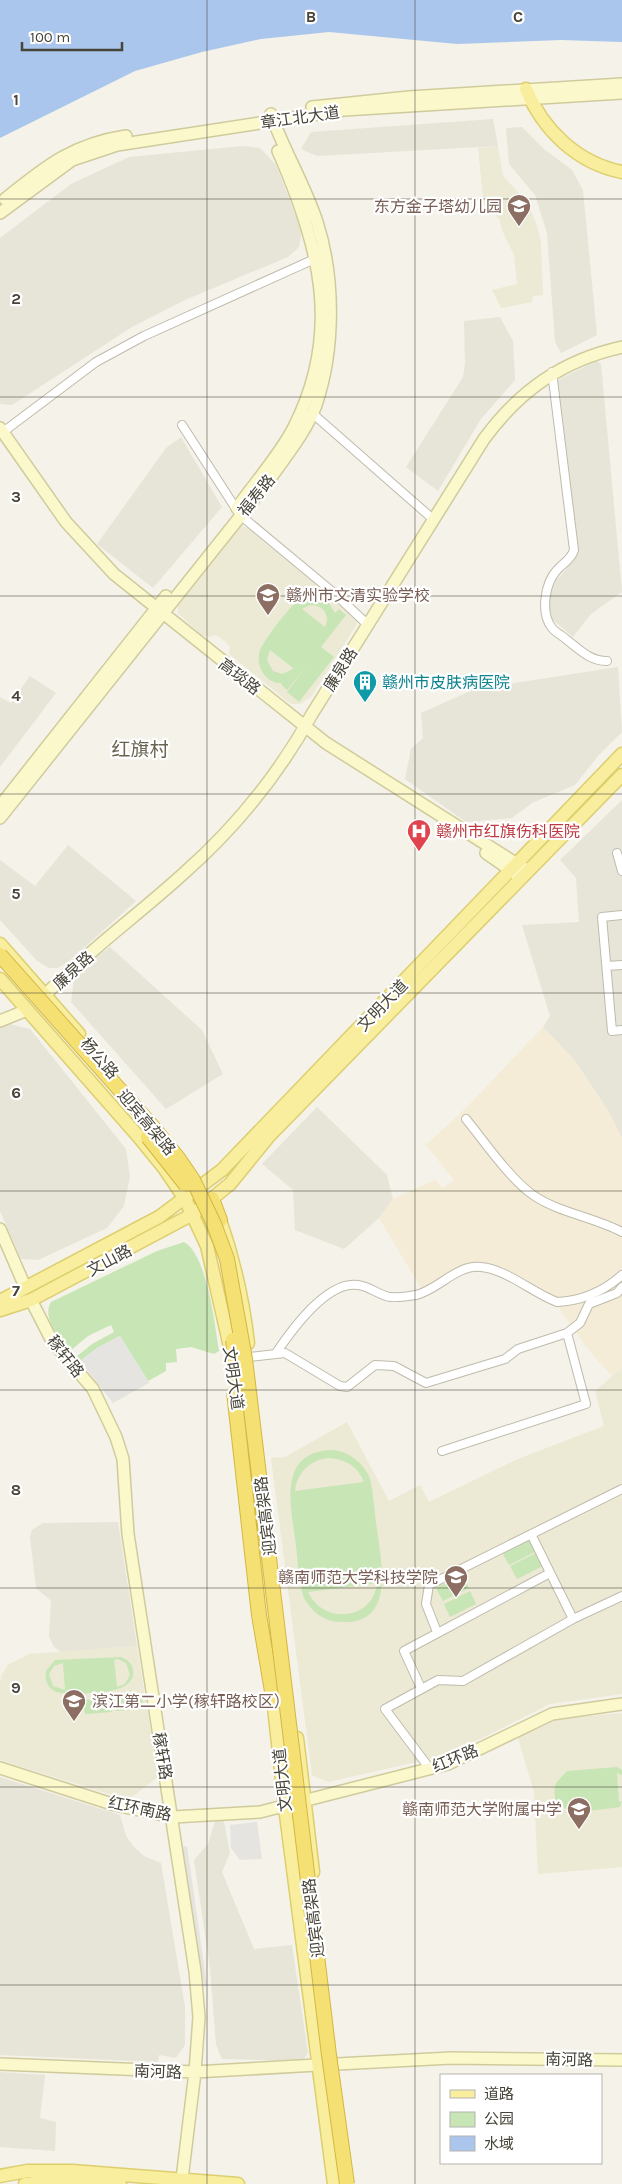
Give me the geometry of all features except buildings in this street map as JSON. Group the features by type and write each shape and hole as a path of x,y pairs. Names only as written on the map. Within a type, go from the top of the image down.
{"highway":[{"name":"迎宾高架路","path":"0,956 44,1003 178,1158 200,1193 227,1259 246,1358 302,1796 329,2056 346,2184"},
{"name":"迎宾高架路","path":"0,967 145,1132 186,1186 207,1226 220,1261 230,1306 280,1698 320,2047 339,2184"},
{"name":"文明大道","path":"212,1199 220,1220"},
{"path":"230,1306 231,1370 243,1487 259,1615 273,1697"},
{"path":"302,1796 318,1892 333,2035"}],"main road":[{"path":"528,93 547,125 570,148 598,164 622,172"},
{"name":"文明大道","path":"212,1199 230,1184 269,1136 520,871 622,754"},
{"name":"文明大道","path":"334,2184 317,2065 285,1807 233,1359 213,1264 185,1199 204,1185 243,1150 520,871 622,775"},
{"name":"杨公路","path":"0,944 157,1123 190,1163 212,1199"},
{"name":"杨公路","path":"0,979 143,1143 164,1168 185,1199"},
{"name":"文山路","path":"0,1301 159,1217 185,1199"},
{"name":"文山路","path":"0,1310 31,1300 193,1214 212,1199"},
{"name":"文明大道","path":"220,1220 233,1257 244,1305 302,1796"},
{"path":"0,1292 23,1282 45,1276"},
{"path":"0,1319 31,1300"},
{"path":"333,2035 354,2184"},
{"path":"0,2176 28,2171 72,2171 238,2184"},
{"path":"25,2184 71,2179 120,2184"}],"street":[{"name":"章江北大道","path":"0,204 39,172 68,153 91,142 268,118 622,84"},
{"name":"章江北大道","path":"528,93 622,93"},
{"name":"章江北大道","path":"0,213 72,160 94,151 117,145 268,118"},
{"name":"福寿路","path":"238,512 293,429 312,383 320,340 321,256 317,222 268,118"},
{"name":"福寿路","path":"0,806 299,438 312,413 326,361 330,324 329,284 321,256"},
{"path":"1,433 96,362 144,336 321,256"},
{"name":"廉泉路","path":"45,995 191,867 250,804 291,751 367,624 497,420 523,394 552,372 590,355 622,346"},
{"path":"552,372 574,542 572,557 556,571 547,588 546,600 549,622 552,628 582,652 594,660 607,661"},
{"path":"312,413 434,520"},
{"path":"182,424 238,512 340,598 367,624"},
{"name":"高琰路","path":"1,433 70,539 99,569 303,730 326,743 520,871"},
{"name":"福寿路","path":"0,818 157,614"},
{"path":"617,853 622,870"},
{"path":"622,915 602,917 612,1030 622,1030"},
{"path":"606,966 622,964"},
{"path":"0,1021 27,1010"},
{"path":"466,1119 522,1186 533,1196 605,1223 622,1232"},
{"path":"0,1229 23,1282"},
{"path":"276,1353 307,1311 319,1301 347,1285 357,1284 388,1297 417,1295 465,1270 483,1266 557,1302 569,1301 606,1289 622,1276"},
{"path":"250,1357 276,1353 292,1355 340,1386 348,1387 375,1365 394,1366 426,1383 505,1359 518,1349 567,1334 580,1323 589,1304 617,1293 622,1287"},
{"name":"稼轩路","path":"31,1300 52,1341 93,1389 116,1437 123,1459 128,1534 196,1972 199,2017 195,2072 182,2179"},
{"path":"442,1451 586,1404 567,1334"},
{"path":"437,1632 426,1604 429,1585 622,1489"},
{"path":"531,1534 573,1619"},
{"path":"421,1688 404,1651 550,1573"},
{"path":"430,1769 385,1708 443,1678 458,1682 463,1680 573,1619 622,1596"},
{"name":"红环路","path":"285,1807 302,1796 430,1769 458,1760 552,1714 622,1704"},
{"name":"红环南路","path":"0,1768 116,1805 173,1817 260,1812 285,1807"},
{"name":"南河路","path":"337,2064 451,2058 622,2060"},
{"name":"南河路","path":"0,2064 195,2072 317,2065"}],"shaded area":[{"path":"493,119 498,146 317,156 301,149 311,132"},
{"path":"522,127 544,149 572,170 583,190 597,335 561,353 555,342 547,233 535,195 509,164 506,128"},
{"path":"243,146 260,148 276,165 302,232 299,247 288,257 185,300 132,327 12,405 0,404 0,238 71,184 129,157"},
{"name":"东方金子塔幼儿园","path":"498,146 503,176 527,202 536,223 541,242 543,295 533,296 532,302 501,308 492,290 517,284 514,255 502,230 499,218 484,206 478,148"},
{"path":"500,317 513,341 515,380 481,419 438,491 406,467 463,377 465,363 464,321"},
{"path":"596,361 601,364 622,592 591,614 573,637 552,619 549,608 549,599 556,581 574,560 569,553 571,549 550,384"},
{"path":"181,437 222,507 153,588 97,544 166,448"},
{"name":"赣州市文清实验学校","path":"240,526 249,528 356,615 357,624 311,697 300,704 291,704 229,654 230,647 226,642 216,635 209,637 201,635 178,613 178,602"},
{"path":"618,667 622,732 598,756 575,785 532,803 512,818 466,822 405,779 411,749 423,738 421,713 475,689"},
{"path":"30,676 56,693 0,767 0,697 11,703"},
{"path":"622,800 622,1138 607,1109 575,1061 543,1027 550,1016 522,925 579,922 576,878 560,860"},
{"path":"68,845 136,901 68,962 58,968 49,968 37,961 0,920 0,860 35,886"},
{"path":"110,947 202,1030 223,1074 166,1109 71,1002 75,971"},
{"path":"9,1024 30,1029 126,1149 130,1177 124,1206 107,1228 38,1260 21,1259 0,1211 0,1027"},
{"path":"543,1027 575,1061 607,1109 622,1138 622,1368 612,1376 590,1352 547,1291 502,1267 480,1262 422,1290 379,1218 393,1199 435,1180 442,1188 454,1180 426,1145 467,1107"},
{"path":"317,1107 387,1175 393,1199 379,1218 344,1249 295,1230 293,1190 262,1164"},
{"path":"120,1336 149,1383 113,1403 80,1361 97,1348"},
{"name":"赣南师范大学科技学院","path":"622,1368 622,1694 550,1704 462,1748 434,1758 328,1782 312,1775 271,1458 285,1457 347,1422 389,1501 420,1485 429,1502 518,1459 604,1426 595,1391"},
{"path":"118,1522 137,1646 61,1652 54,1647 49,1636 51,1601 36,1588 30,1537 32,1530 43,1523"},
{"name":"滨江第二小学(稼轩路校区）","path":"137,1646 158,1777 128,1800 0,1760 0,1685 1,1676 8,1665 29,1654"},
{"name":"赣南师范大学附属中学","path":"622,1713 622,1867 538,1874 534,1792 518,1738 559,1719"},
{"path":"0,1777 120,1815 126,1836 134,1847 144,1856 161,1863 185,2007 185,2045 176,2058 159,2055 158,2062 0,2055"},
{"path":"215,1821 224,1821 230,1853 222,1872 254,1949 292,1945 308,2053 302,2061 222,2059 216,2045 210,1968 194,1860 208,1844"},
{"path":"257,1822 262,1859 240,1860 231,1848 230,1825"},
{"path":"187,1846 207,1986 201,1987 181,1847"},
{"path":"0,2072 45,2075 40,2118 56,2122 55,2151 0,2147"}],"green space":[{"path":"317,595 327,600 335,613 339,609 346,615 321,647 334,657 299,702 287,692 307,665 287,690 282,683 266,677 260,667 260,650 289,609 301,599","holes":["315,605 325,612 327,618 325,627 302,609","270,650 293,668 293,669 282,674 273,671 267,660"]},
{"path":"184,1242 192,1249 204,1275 209,1292 219,1351 214,1354 191,1347 176,1349 177,1362 166,1363 166,1371 148,1381 120,1336 97,1348 80,1361 76,1357 92,1344 114,1332 111,1325 88,1336 70,1351 50,1321 48,1315 51,1302 157,1251"},
{"path":"334,1450 345,1453 359,1462 371,1482 381,1558 381,1589 378,1603 370,1613 359,1620 335,1622 324,1618 311,1608 302,1592 292,1515 291,1484 295,1470 303,1460 316,1453","holes":["327,1458 345,1461 350,1464 358,1471 364,1482 295,1491 301,1473 309,1465","377,1583 374,1596 367,1605 347,1614 335,1614 325,1610 315,1603 308,1592"]},
{"path":"529,1539 535,1552 509,1565 502,1552"},
{"path":"536,1553 543,1566 517,1579 510,1566"},
{"path":"462,1575 469,1588 443,1601 436,1588"},
{"path":"470,1591 476,1604 450,1617 444,1604"},
{"path":"121,1657 131,1664 133,1671 131,1679 125,1685 116,1689 92,1693 61,1693 51,1688 46,1679 46,1671 55,1660","holes":["118,1659 126,1663 130,1675 125,1684 117,1687 114,1660","63,1663 65,1690 53,1686 49,1674 54,1666"]},
{"path":"142,1695 143,1709 116,1711 115,1697"},
{"path":"111,1698 112,1712 85,1714 83,1700"},
{"path":"617,1767 622,1770 622,1775 617,1773 619,1802 622,1801 620,1807 588,1811 566,1808 558,1803 555,1795 556,1783 567,1771"}],"water":[{"path":"0,0 622,0 622,42 561,40 457,44 329,32 261,39 202,52 135,71 0,138"}],"place":[{"name":"东方金子塔幼儿园","path":"519,227"},
{"name":"赣州市文清实验学校","path":"268,616"},
{"name":"赣州市皮肤病医院","path":"365,703"},
{"name":"赣州市红旗伤科医院","path":"419,852"},
{"name":"赣南师范大学科技学院","path":"456,1598"},
{"name":"滨江第二小学(稼轩路校区）","path":"74,1722"},
{"name":"赣南师范大学附属中学","path":"579,1830"}],"district":[{"name":"红旗村","path":"140,749"}]}
